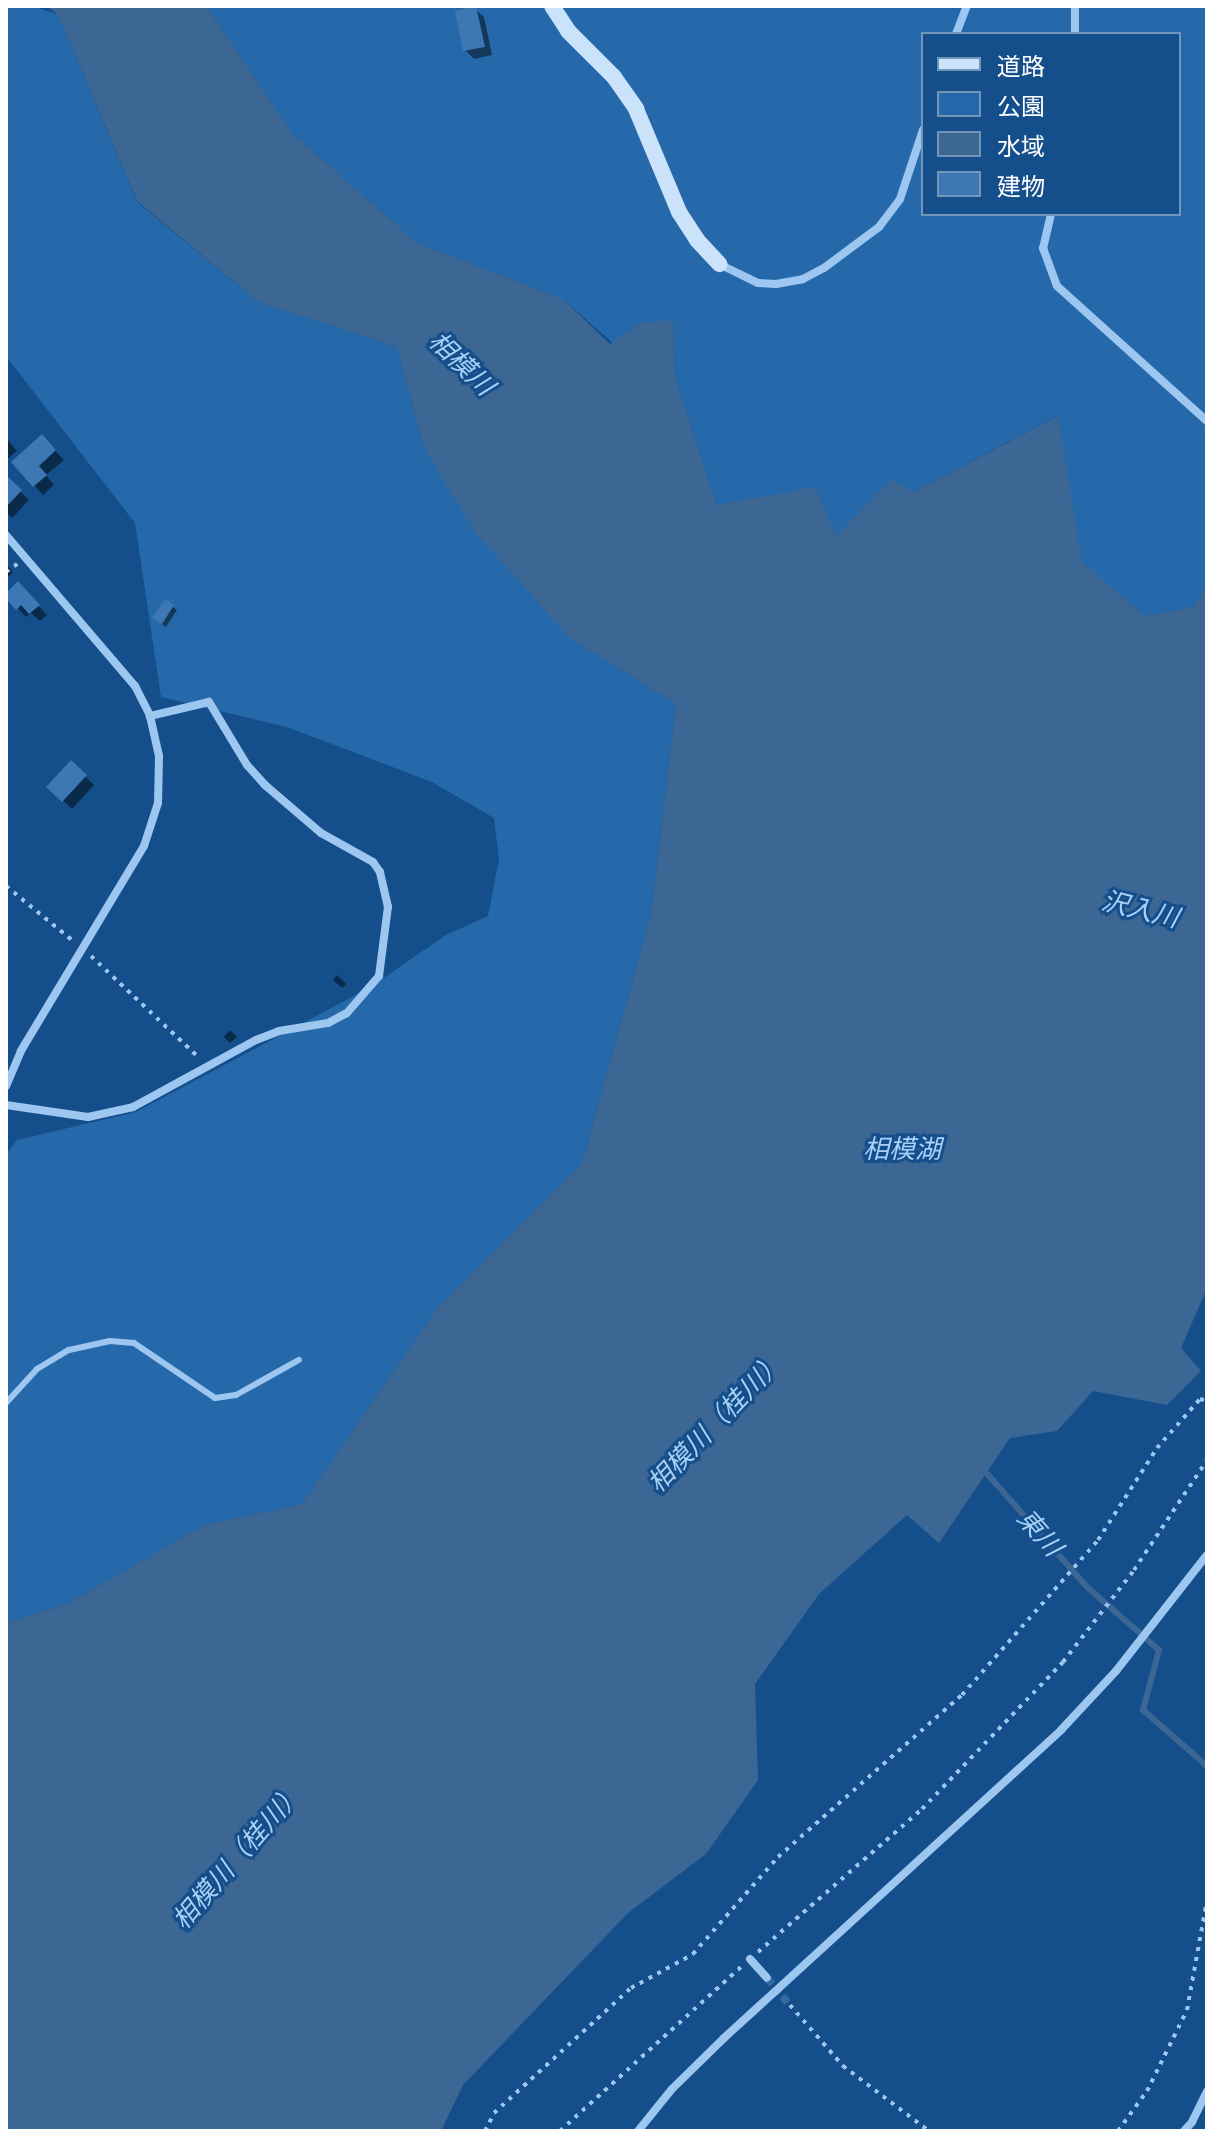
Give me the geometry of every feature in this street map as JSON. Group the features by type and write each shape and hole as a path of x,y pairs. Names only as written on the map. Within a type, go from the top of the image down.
{"street":[{"path":"552,6 568,31 614,77 636,109 679,212 697,240 719,264 758,283 776,284 803,279 824,268 879,227 900,199 921,136"},
{"path":"957,32 967,6"},
{"path":"1075,6 1075,32"},
{"path":"1051,216 1043,248 1057,286 1207,421"},
{"path":"6,535 135,686 150,716 159,756 158,803 144,846 21,1051 6,1086"},
{"path":"6,1105 88,1117 109,1114 163,1093 205,1067 279,1031 328,1023 357,1004 379,976 388,907 380,872 373,862 321,833 265,785 247,765 209,702 150,716"},
{"path":"638,2131 672,2089 724,2038 1061,1730 1135,1649 1207,1555"},
{"path":"750,1959 767,1978"},
{"path":"1184,2131 1192,2122 1207,2091"}],"lane":[{"path":"6,1403 37,1369 69,1350 122,1340 134,1343 215,1398 236,1395 299,1360"}],"path":[{"path":"6,886 84,950 188,1046 205,1067"},
{"path":"485,2131 494,2113 631,1988 693,1954 778,1857 962,1695 1098,1540 1157,1448 1200,1399 1207,1401"},
{"path":"560,2131 922,1809 1063,1662 1134,1570 1207,1460"},
{"path":"1118,2131 1147,2091 1187,2010 1207,1900"},
{"path":"790,2005 843,2066 929,2131"}],"green space":[{"path":"6,6 33,6 58,15 137,202 258,302 397,347 423,446 571,639 676,704 651,914 582,1163 438,1307 302,1504 204,1525 67,1604 6,1623 6,1155 17,1140 136,1112 369,988 446,935 488,916 499,859 494,818 432,782 287,727 161,697 135,523 6,356"},
{"path":"206,6 1207,6 1207,585 1193,607 1145,616 1081,562 1057,416 913,492 890,480 836,537 815,488 717,505 675,377 673,321 624,353 563,299 417,243 293,134"}],"water":[{"name":"相模湖","path":"47,6 206,6 293,134 417,243 563,299 610,344 641,323 673,320 675,377 717,505 815,487 836,536 891,479 913,492 1058,416 1082,562 1145,616 1193,607 1207,585 1207,1288 1181,1348 1201,1371 1167,1405 1093,1391 1057,1431 1010,1438 939,1543 907,1515 819,1594 755,1684 758,1780 706,1854 628,1913 463,2085 441,2131 6,2131 6,1623 67,1604 204,1525 302,1504 438,1307 582,1163 651,914 676,704 571,639 475,532 423,446 397,347 258,302 137,201 58,15"}],"building":[{"path":"476,6 485,47 463,51 455,11"},
{"path":"42,434 56,450 39,466 47,475 33,487 11,462"},
{"path":"6,475 22,490 6,507"},
{"path":"18,581 40,605 29,614 21,605 16,610 6,599 6,593"},
{"path":"165,599 174,605 162,624 152,618"},
{"path":"71,760 87,775 62,802 46,787"}],"waterway":[{"name":"東川","path":"983,1469 1086,1586 1159,1650 1143,1710 1207,1766"}],"tunnel":[{"path":"767,1978 790,2005"}],"water label":[{"name":"相模川","path":"461,364"},
{"name":"沢入川","path":"1140,910"},
{"name":"相模川（桂川）","path":"716,1423"},
{"name":"相模川（桂川）","path":"238,1857"}]}
